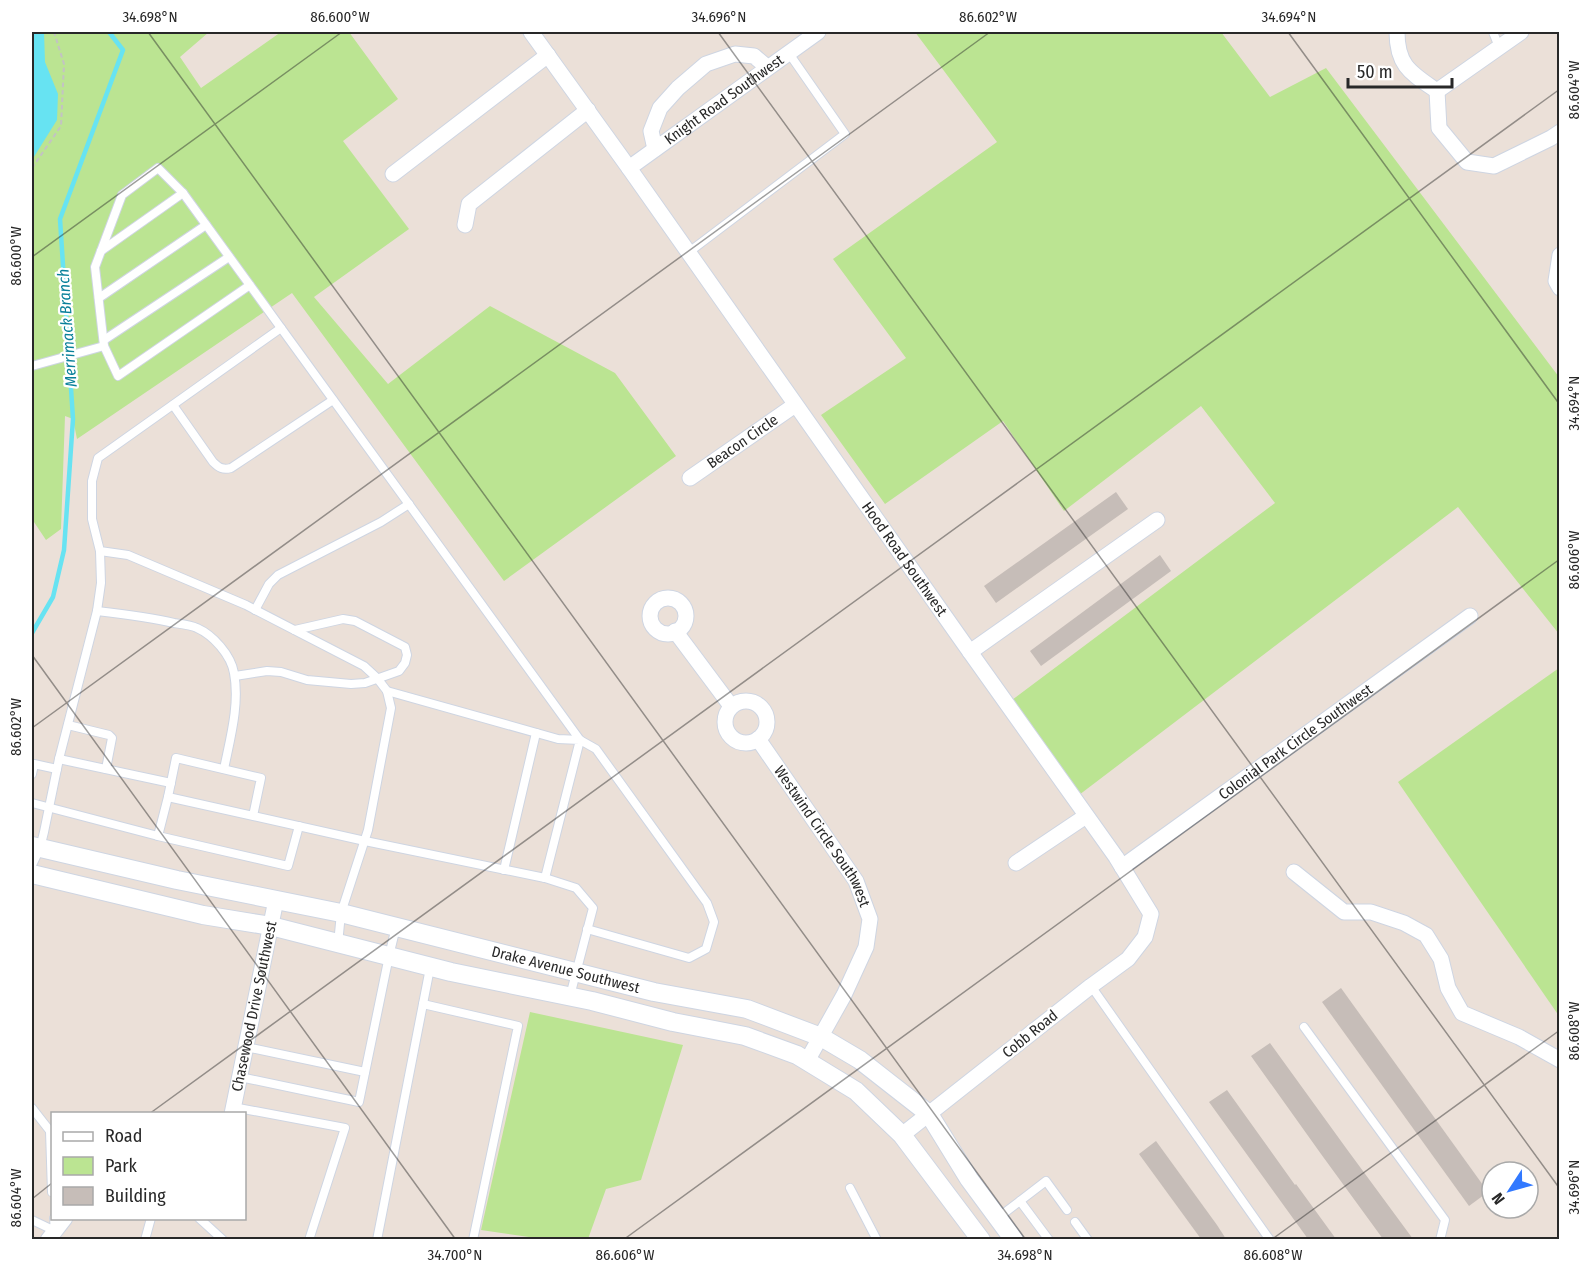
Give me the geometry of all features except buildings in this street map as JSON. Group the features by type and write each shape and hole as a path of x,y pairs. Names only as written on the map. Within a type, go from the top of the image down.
{"street":[{"path":"465,225 469,204 588,110 531,32"},
{"name":"Knight Road Southwest","path":"630,168 818,32"},
{"path":"1396,32 1397,49 1410,72 1437,91"},
{"path":"1437,91 1521,32"},
{"path":"654,149 651,130 660,108 678,88 706,64 735,54 754,56 767,67"},
{"path":"393,174 548,55"},
{"path":"1437,91 1439,128 1467,162 1494,166 1560,132"},
{"name":"Hood Road Southwest","path":"588,110 1122,867 1151,914 1145,938 1131,955"},
{"path":"1560,255 1556,280 1560,288"},
{"name":"Beacon Circle","path":"690,477 795,405"},
{"path":"970,652 1157,520"},
{"name":"Colonial Park Circle Southwest","path":"1122,867 1470,616"},
{"path":"675,631 731,706"},
{"path":"744,700 751,701 762,708 767,722 763,735 758,739 751,742 737,741 727,732 724,718 731,706 744,700"},
{"name":"Westwind Circle Southwest","path":"758,739 856,881 870,919 866,947 844,994 807,1062"},
{"path":"1016,863 1086,816"},
{"name":"Drake Avenue Southwest","path":"36,847 177,880 341,913 654,992 747,1009 821,1037 860,1060 929,1114 969,1179 1014,1239"},
{"path":"1294,872 1344,912 1371,912 1404,923 1426,935 1441,959 1448,988 1462,1013 1520,1037 1560,1060"},
{"name":"Drake Avenue Southwest","path":"32,874 203,915 271,926 430,967 570,996 673,1022 746,1036 797,1055 855,1091 902,1135 981,1239"},
{"name":"Chasewood Drive Southwest","path":"233,1110 276,900"},
{"name":"Cobb Road","path":"902,1135 1131,955"},
{"path":"52,1230 64,1220"}],"lane":[{"path":"1493,32 1499,47"},
{"path":"689,252 845,134 788,52"},
{"path":"250,285 118,376 104,343 95,267 122,195 158,168 183,193 229,257 250,285 580,740 596,749 707,903 714,922 706,949 689,958 587,929"},
{"path":"101,251 183,193"},
{"path":"99,298 206,225"},
{"path":"33,366 82,353 104,343 229,257"},
{"path":"32,865 50,808 59,759 97,611 101,583 100,551 92,519 92,481 98,458 281,328"},
{"path":"173,405 213,462 224,470 231,468 333,400"},
{"path":"255,609 269,584 278,575 381,522 409,504"},
{"path":"100,551 128,555 255,609 364,666 387,691 391,708 369,830 341,913 338,944"},
{"path":"97,611 149,617 197,628 228,655 234,670 236,686 234,716 224,769"},
{"path":"234,676 267,671 281,672 307,680 365,683 399,670 405,663 407,655 405,647 355,621 343,619 295,630"},
{"path":"387,691 537,734 558,739 580,740"},
{"path":"68,725 109,735 112,738 106,769"},
{"path":"504,870 537,734"},
{"path":"545,878 580,740"},
{"path":"158,836 176,758 261,778 253,816"},
{"path":"59,759 171,783"},
{"path":"32,774 34,764 57,769"},
{"path":"168,797 545,878 576,888 593,908 570,996"},
{"path":"32,803 158,836 288,866 299,826"},
{"path":"240,1077 359,1102 396,927"},
{"path":"377,1239 430,967"},
{"path":"1090,986 1270,1239"},
{"path":"423,1004 518,1026 473,1239"},
{"path":"1304,1027 1444,1220 1440,1239"},
{"path":"246,1047 365,1072"},
{"path":"32,1108 50,1131 51,1162"},
{"path":"246,1112 345,1128 309,1239"},
{"path":"998,1218 1046,1182 1067,1210"},
{"path":"850,1188 877,1239"},
{"path":"1020,1201 1049,1239"},
{"path":"32,1220 52,1230"},
{"path":"146,1239 151,1220"},
{"path":"201,1220 223,1239"},
{"path":"1076,1222 1088,1239"}],"path":[{"path":"32,168 61,126 64,64 54,32"}],"green space":[{"path":"32,32 209,32 180,57 201,88 281,32 349,32 398,99 343,141 409,229 314,297 388,384 490,306 615,373 676,456 504,581 292,293 77,439 73,419 65,416 61,529 46,540 32,519"},
{"path":"915,32 1221,32 1270,97 1326,68 1559,377 1559,634 1458,507 1079,795 1012,700 1275,503 1201,406 1064,511 1003,421 885,504 821,415 906,358 833,259 997,142"},
{"path":"1559,668 1559,1016 1398,782"},
{"path":"530,1012 683,1045 641,1180 606,1189 588,1239 543,1239 481,1230"}],"water":[{"path":"32,32 44,32 45,62 58,94 57,120 32,160"}],"waterway":[{"name":"Merrimack Branch","path":"32,633 53,597 64,550 73,419 60,219 123,50 109,32"}]}
